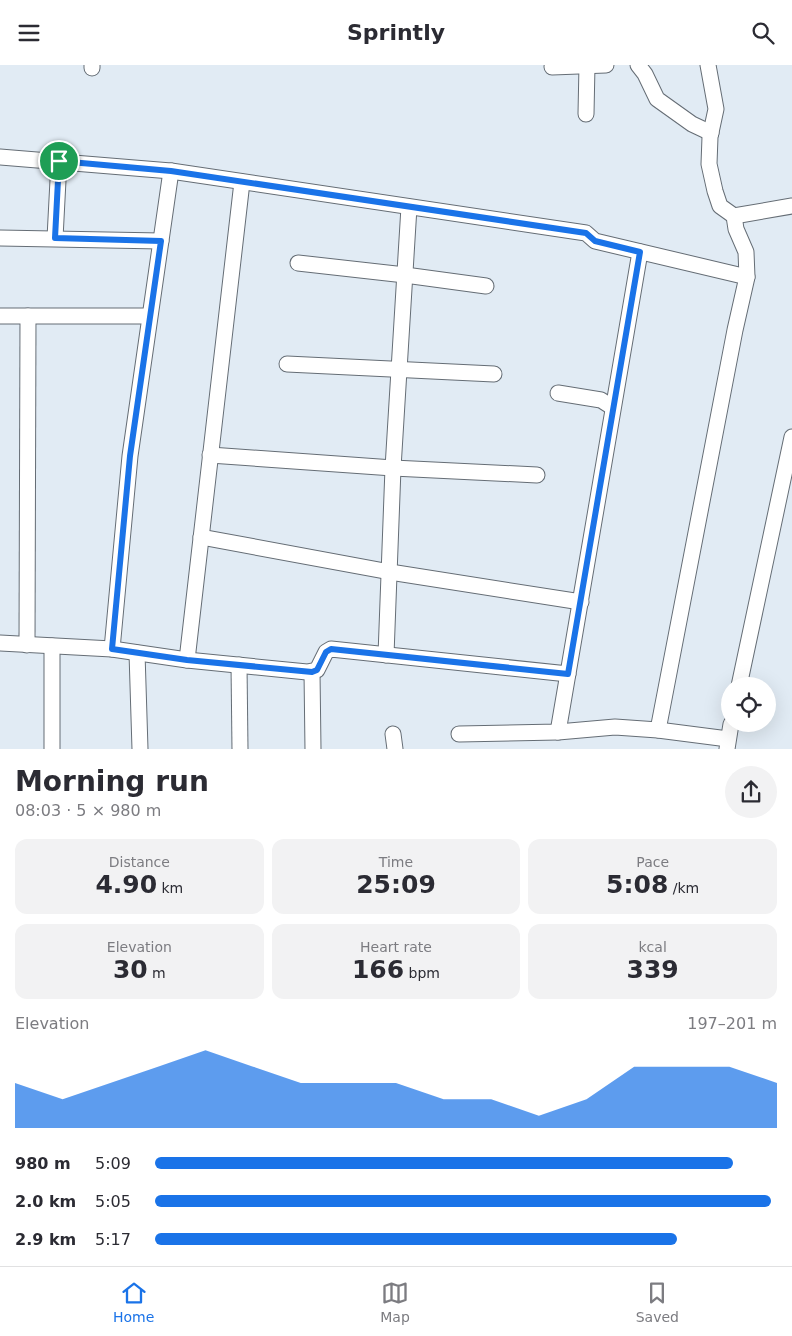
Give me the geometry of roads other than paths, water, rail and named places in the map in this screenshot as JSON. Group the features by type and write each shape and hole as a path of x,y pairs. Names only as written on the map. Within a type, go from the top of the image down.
{"street":[{"path":"552,67 606,65"},
{"path":"638,65 657,99 692,124 711,133"},
{"path":"708,65 716,109 711,133 709,164 720,206 734,216 792,206"},
{"path":"586,114 587,66"},
{"path":"0,157 171,171 586,233 595,241 747,277"},
{"path":"55,238 59,161"},
{"path":"112,649 130,456 171,171"},
{"path":"187,660 242,182"},
{"path":"386,655 393,468 409,207"},
{"path":"658,729 735,330 747,277 746,252 736,229 734,216"},
{"path":"0,238 161,241"},
{"path":"558,731 640,252"},
{"path":"298,263 486,286"},
{"path":"0,316 149,315"},
{"path":"27,645 28,316"},
{"path":"287,364 494,374"},
{"path":"558,393 601,399 612,407"},
{"path":"741,677 792,437"},
{"path":"210,455 393,468 537,475"},
{"path":"201,537 390,572 581,602"},
{"path":"0,643 112,649 187,660 312,672 317,670 326,652 331,649 568,674"},
{"path":"52,646 52,749"},
{"path":"137,653 140,749"},
{"path":"239,665 240,749"},
{"path":"312,672 313,749"},
{"path":"459,734 615,727 658,729 727,744"}]}
